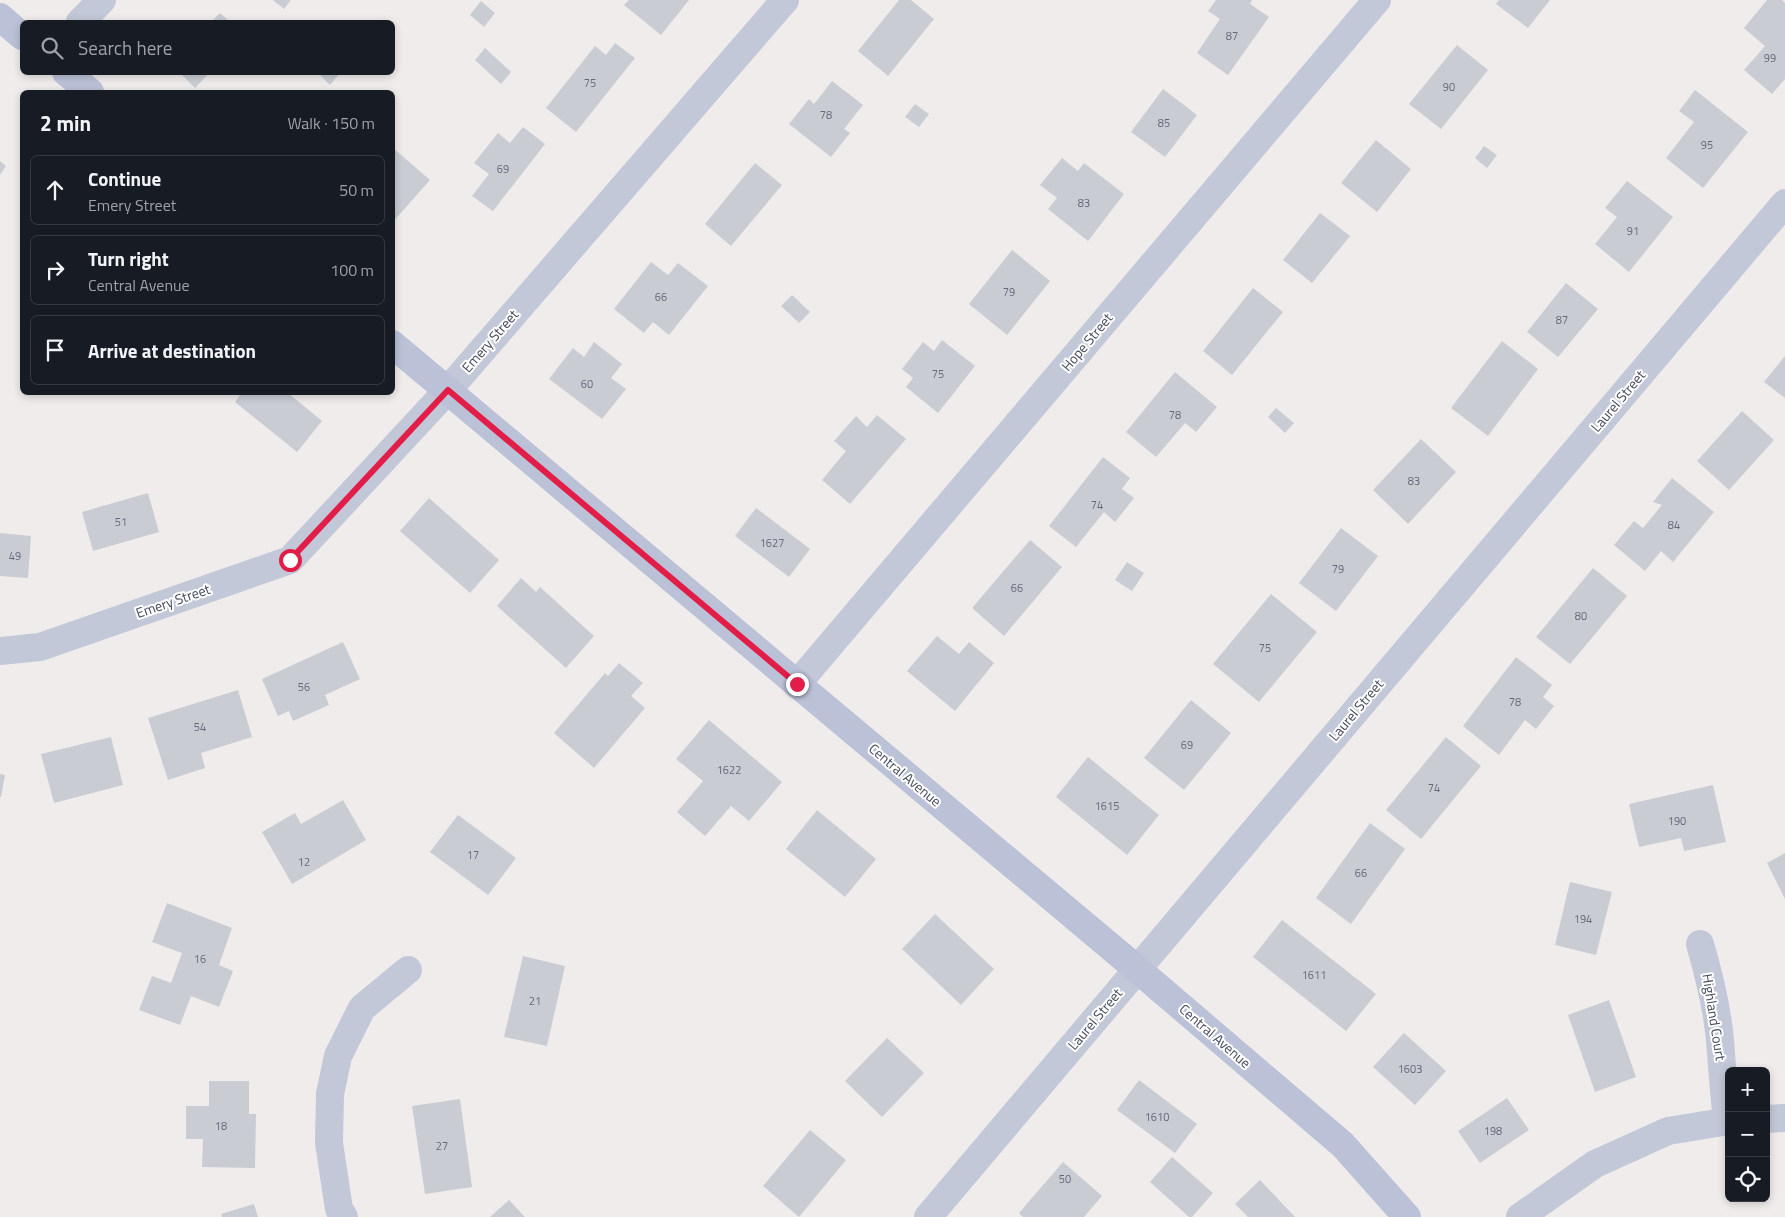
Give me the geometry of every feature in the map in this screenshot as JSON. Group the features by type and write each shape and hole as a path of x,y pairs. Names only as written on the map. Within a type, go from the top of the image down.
{"street":[{"path":"82,20 102,0"},
{"name":"Emery Street","path":"0,651 40,647 290,560 448,390 785,0"},
{"name":"Hope Street","path":"797,684 1377,0"},
{"path":"0,17 20,34"},
{"path":"70,75 88,90"},
{"name":"Laurel Street","path":"928,1217 1785,203"},
{"name":"Central Avenue","path":"395,346 1137,969 1343,1145 1407,1217"},
{"name":"Highland Court","path":"1700,944 1714,998 1727,1112"},
{"path":"344,1217 339,1209 329,1143 330,1094 338,1056 362,1008 408,970"},
{"path":"1770,1119 1785,1118"},
{"path":"1520,1217 1595,1164 1668,1131 1725,1122"}],"building":[{"path":"273,0 291,0 284,9"},
{"path":"629,0 689,0 661,35 624,5"},
{"path":"899,0 911,0 934,19 888,76 858,51"},
{"path":"1216,0 1252,0 1250,4 1269,17 1228,75 1197,53 1220,19 1208,11"},
{"path":"1499,0 1550,0 1528,28 1496,4"},
{"path":"1767,0 1782,0 1785,3 1785,79 1772,94 1744,70 1765,46 1744,28"},
{"path":"481,1 495,13 484,27 470,15"},
{"path":"220,13 228,20 213,20"},
{"path":"615,43 635,58 576,132 546,108 595,46 606,55"},
{"path":"1457,45 1488,70 1441,129 1409,104"},
{"path":"485,48 511,72 501,84 475,60"},
{"path":"182,75 207,75 195,88"},
{"path":"320,75 338,75 330,85"},
{"path":"832,81 863,105 844,129 850,133 831,157 789,124 809,99 814,104"},
{"path":"1163,89 1197,115 1165,157 1131,132"},
{"path":"1695,90 1748,132 1703,188 1666,158 1694,122 1679,111"},
{"path":"915,104 929,114 919,127 905,117"},
{"path":"523,127 545,144 493,211 472,196 489,174 474,163 498,133 510,143"},
{"path":"1376,140 1411,169 1377,212 1341,183"},
{"path":"1484,146 1497,155 1487,168 1475,158"},
{"path":"395,150 430,180 395,220"},
{"path":"1062,158 1078,171 1084,163 1124,194 1088,241 1048,209 1057,198 1040,185"},
{"path":"0,161 6,166 0,175"},
{"path":"755,163 782,185 731,246 705,224"},
{"path":"1627,181 1673,217 1629,272 1595,244 1617,217 1605,208"},
{"path":"1320,213 1350,236 1312,283 1283,260"},
{"path":"1012,250 1050,281 1007,335 969,304"},
{"path":"651,262 668,275 678,263 708,286 669,335 653,322 644,333 614,309"},
{"path":"1566,283 1598,309 1558,357 1527,332"},
{"path":"1253,288 1283,312 1232,375 1203,351"},
{"path":"792,295 810,312 799,323 781,306"},
{"path":"942,340 975,366 938,413 906,387 913,378 902,369 923,342 934,351"},
{"path":"1502,341 1538,369 1488,436 1451,408"},
{"path":"594,342 622,364 611,378 626,389 602,419 549,379 573,348 584,357"},
{"path":"1785,356 1785,398 1764,382"},
{"path":"1175,372 1217,407 1196,432 1185,423 1156,457 1126,432"},
{"path":"240,395 291,395 322,421 297,452 235,402"},
{"path":"1276,408 1294,423 1285,433 1268,417"},
{"path":"1742,411 1774,440 1729,490 1697,461"},
{"path":"877,415 906,439 850,504 822,480 846,451 834,441 856,416 867,427"},
{"path":"1421,439 1456,472 1408,524 1373,490"},
{"path":"1103,457 1130,478 1122,489 1134,498 1115,522 1104,512 1076,547 1049,526"},
{"path":"1672,478 1714,512 1673,562 1661,551 1645,571 1614,545 1634,521 1643,528 1662,505 1653,502"},
{"path":"148,493 159,532 93,551 82,512"},
{"path":"429,498 499,560 470,593 400,531"},
{"path":"756,508 810,549 789,577 735,536"},
{"path":"1341,528 1378,556 1336,611 1299,583"},
{"path":"0,533 31,536 28,578 0,576"},
{"path":"1030,540 1062,567 1004,636 972,608"},
{"path":"1127,562 1144,573 1132,591 1115,580"},
{"path":"1593,568 1627,596 1570,664 1536,637"},
{"path":"521,578 536,592 540,587 594,636 566,668 497,606"},
{"path":"1271,594 1317,632 1259,702 1213,664"},
{"path":"937,636 959,654 969,642 994,663 955,711 907,671"},
{"path":"343,642 360,679 325,695 329,705 293,721 289,711 278,716 262,679"},
{"path":"1516,657 1552,685 1543,697 1554,706 1536,729 1525,720 1499,755 1463,726"},
{"path":"619,663 643,683 631,696 645,708 594,768 554,733 605,673 608,676"},
{"path":"238,690 252,737 201,753 205,768 168,780 148,718"},
{"path":"1191,700 1231,733 1184,790 1144,758"},
{"path":"709,720 782,782 749,821 731,806 705,836 677,812 703,781 676,759"},
{"path":"111,737 123,785 54,803 41,754"},
{"path":"1446,737 1481,766 1421,839 1386,810"},
{"path":"1088,757 1159,815 1127,855 1056,797"},
{"path":"0,774 5,775 1,797 0,797"},
{"path":"1713,785 1726,842 1684,851 1681,838 1639,847 1629,804"},
{"path":"343,800 366,840 292,884 262,832 295,813 301,824"},
{"path":"817,810 876,859 845,897 786,849"},
{"path":"458,815 516,858 488,895 430,852"},
{"path":"1370,823 1405,849 1351,924 1316,898"},
{"path":"1785,853 1785,899 1767,863"},
{"path":"1570,882 1612,892 1596,955 1555,945"},
{"path":"167,903 232,928 219,965 233,971 219,1007 191,996 180,1025 139,1010 152,976 171,983 182,953 152,942"},
{"path":"935,914 994,969 961,1005 902,949"},
{"path":"1282,920 1376,994 1346,1031 1253,957"},
{"path":"523,956 565,966 547,1046 504,1037"},
{"path":"1609,1000 1636,1077 1595,1092 1568,1015"},
{"path":"1404,1033 1446,1071 1415,1105 1373,1067"},
{"path":"887,1038 924,1073 882,1117 845,1081"},
{"path":"1139,1080 1197,1124 1175,1153 1117,1110"},
{"path":"209,1081 249,1081 249,1114 256,1114 255,1168 202,1167 203,1139 186,1139 186,1106 209,1106"},
{"path":"1507,1098 1529,1130 1480,1163 1458,1131"},
{"path":"460,1099 472,1187 425,1194 412,1106"},
{"path":"810,1130 846,1160 799,1217 763,1186"},
{"path":"1172,1157 1213,1193 1192,1217 1189,1217 1150,1182"},
{"path":"1063,1162 1102,1196 1084,1217 1023,1217 1019,1213"},
{"path":"1260,1180 1295,1217 1248,1217 1235,1204"},
{"path":"509,1200 525,1217 490,1217"},
{"path":"254,1204 258,1217 222,1217 221,1214"}],"route":[{"path":"290,560 448,390 797,684"}]}
